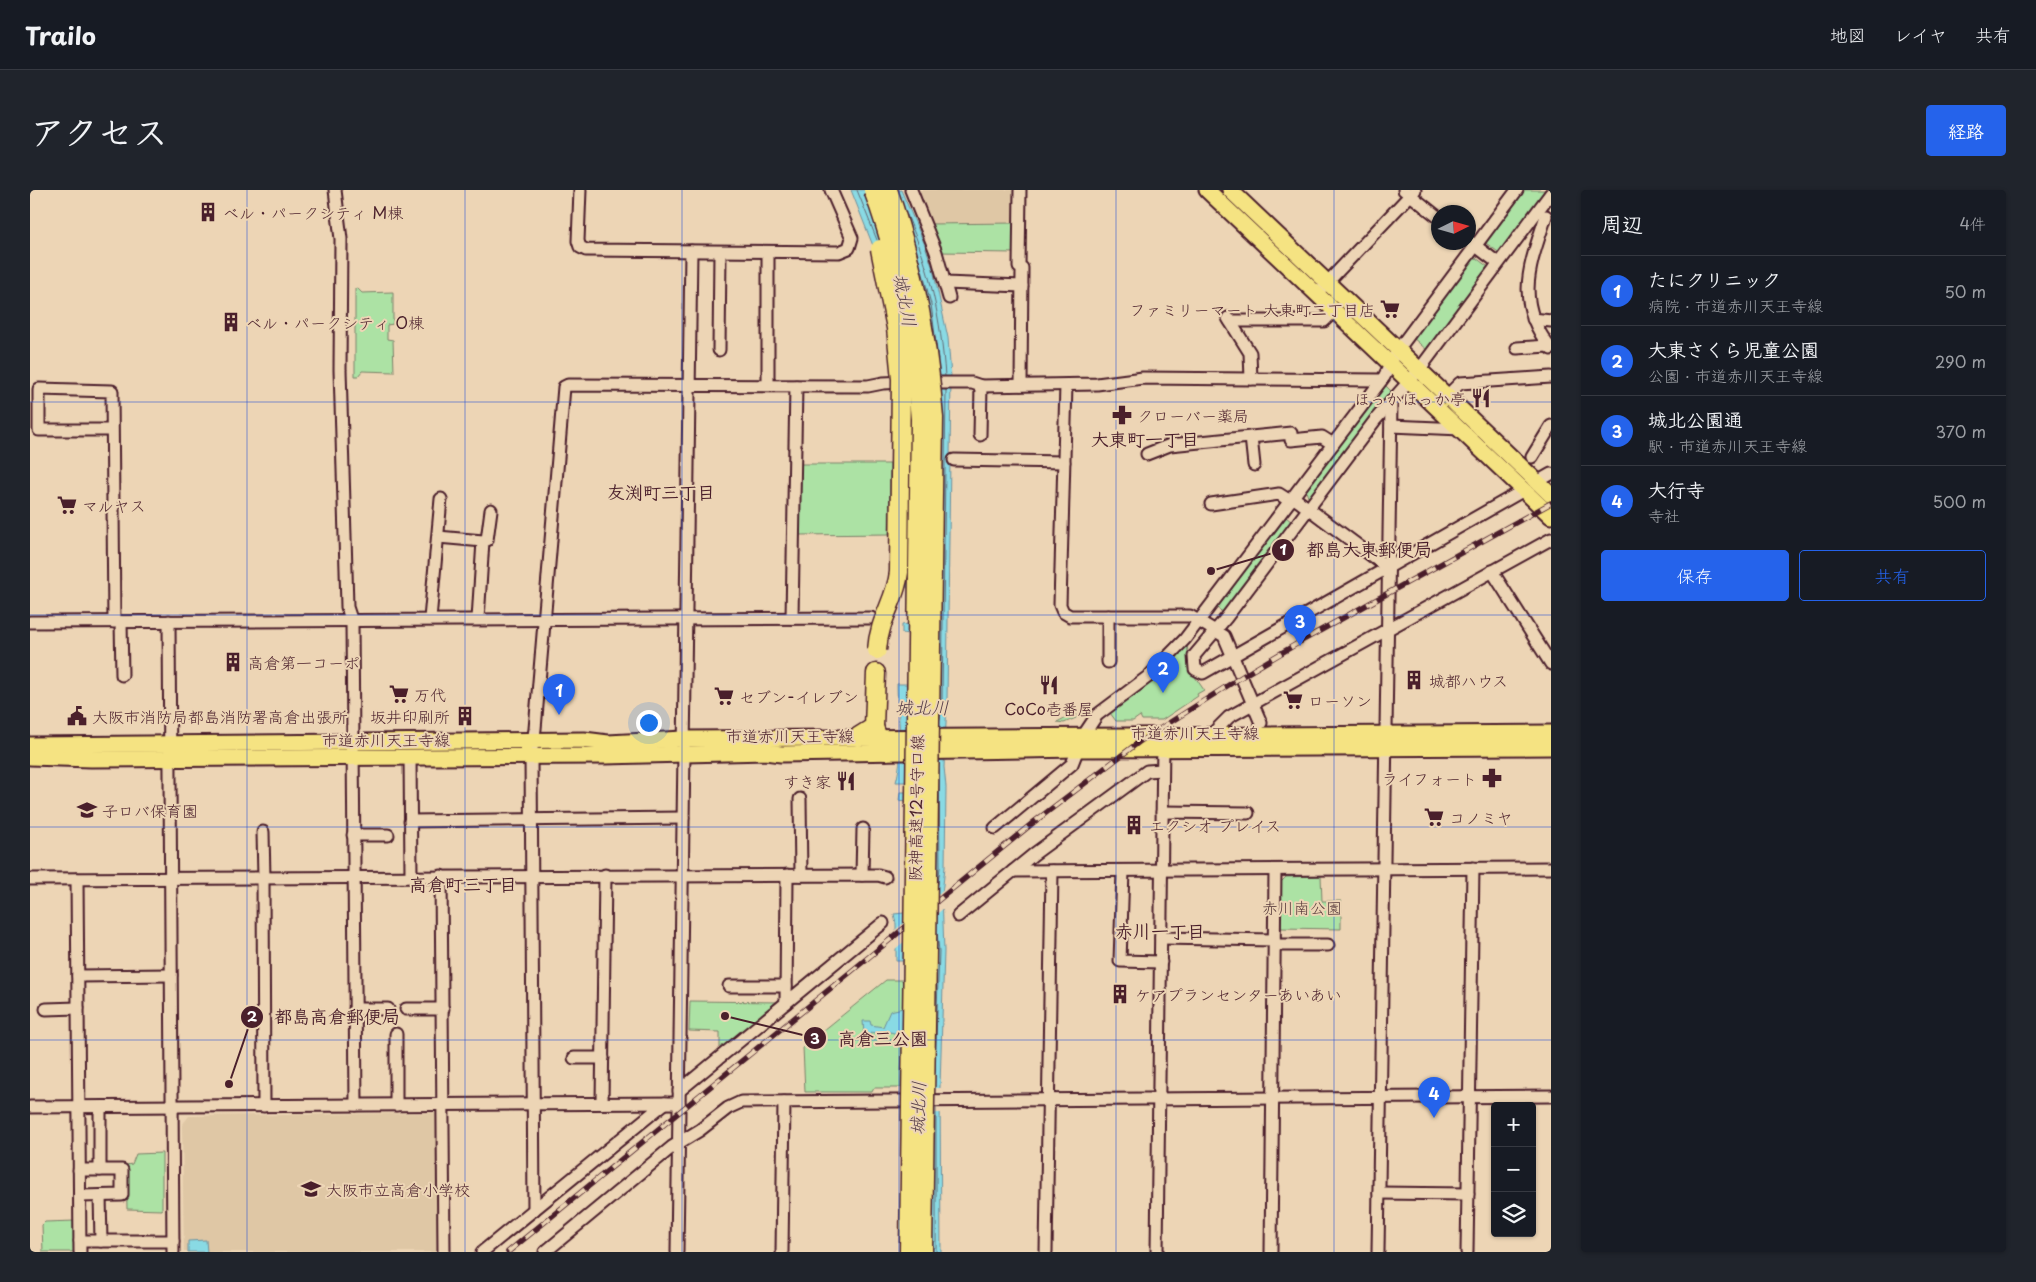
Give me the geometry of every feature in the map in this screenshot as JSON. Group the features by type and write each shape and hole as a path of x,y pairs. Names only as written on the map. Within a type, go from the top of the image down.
{"highway":[{"path":"863,190 885,269 896,328 901,379 898,578 894,596 882,620 877,650"},
{"name":"阪神高速12号守口線","path":"872,190 894,257 905,303 913,349 920,419 909,1252"},
{"name":"阪神高速12号守口線","path":"888,190 908,253 920,300 928,347 934,418 923,1252"},
{"path":"858,738 881,738 876,673"}],"main road":[{"path":"1207,190 1322,289 1414,375 1461,429 1551,516"},
{"path":"1230,190 1322,289 1334,311 1394,357"},
{"path":"1414,375 1447,396 1551,495"},
{"name":"市道赤川天王寺線","path":"353,750 410,756 533,748 584,740 790,754 881,738 958,744 1385,742 1551,733"},
{"name":"市道赤川天王寺線","path":"1163,742 1210,736 1551,747"},
{"name":"市道赤川天王寺線","path":"684,746 858,738"},
{"name":"市道赤川天王寺線","path":"30,745 169,751"},
{"name":"市道赤川天王寺線","path":"30,756 169,751 533,748"}],"street":[{"path":"335,190 341,239 340,370 347,607 352,620 356,1105"},
{"path":"580,190 578,241 582,249 839,252 848,249 852,238 831,190"},
{"path":"911,190 936,252 949,298"},
{"path":"1020,190 1022,286 1021,385"},
{"path":"1476,237 1517,190"},
{"path":"1322,289 1410,192 1431,211"},
{"path":"1550,348 1533,319 1529,306 1527,285 1551,193"},
{"path":"1524,490 1203,673 1195,669 1194,656 1216,631 1376,419 1414,375 1498,263 1544,215"},
{"path":"1476,245 1498,263"},
{"path":"995,828 1072,764 1080,742 1097,715 1149,676 1200,621 1381,380 1394,357 1467,250"},
{"path":"677,1252 691,251"},
{"path":"719,350 720,252"},
{"path":"768,252 768,385"},
{"path":"945,283 1022,286"},
{"path":"1252,379 1250,353 1229,320 1324,321 1334,311"},
{"path":"1533,319 1551,321"},
{"path":"1517,348 1550,348"},
{"path":"1447,396 1460,383 1551,377"},
{"path":"534,1210 531,820 533,748 563,389 568,384 856,386 890,382 964,383 981,386 1105,384 1143,378 1381,380"},
{"path":"1066,385 1060,605 1063,612 1070,616 1190,616 1200,621 1224,636 1254,702 1261,723"},
{"path":"792,618 796,386"},
{"path":"980,435 981,386"},
{"path":"112,430 39,430 39,389 112,391 118,622 122,675"},
{"path":"1378,1252 1386,629 1389,624 1388,568 1391,403"},
{"path":"1391,426 1461,429"},
{"path":"1532,457 1551,426"},
{"path":"1147,454 1170,445 1291,433 1291,440 1322,437 1333,444"},
{"path":"1250,438 1254,465"},
{"path":"954,460 1064,462"},
{"path":"1538,482 1551,474"},
{"path":"1210,504 1279,494 1309,508 1388,568"},
{"path":"430,620 441,499"},
{"path":"438,537 487,540 491,510"},
{"path":"1210,736 1229,717 1254,702 1551,539"},
{"path":"478,619 483,541"},
{"path":"1492,571 1551,664"},
{"path":"1108,616 1108,662"},
{"path":"30,622 871,618"},
{"path":"78,879 80,1247 101,1241 121,1247 173,1247 169,622"},
{"path":"1156,1252 1163,742"},
{"path":"410,756 411,876"},
{"path":"958,916 1013,871 1147,770 1162,770"},
{"path":"800,799 801,875"},
{"path":"1162,812 1248,813"},
{"path":"410,821 683,818"},
{"path":"862,874 863,829"},
{"path":"263,832 264,1106"},
{"path":"354,835 388,835"},
{"path":"1467,1252 1473,868"},
{"path":"1013,871 1551,868"},
{"path":"1270,1252 1275,870"},
{"path":"1046,1252 1052,871"},
{"path":"1123,871 1120,961 1161,962"},
{"path":"30,879 682,874 862,874 885,877"},
{"path":"602,1103 605,875"},
{"path":"786,1003 787,875"},
{"path":"441,876 444,1252"},
{"path":"482,1252 665,1103 679,1097 786,1003 883,923"},
{"path":"1161,938 1328,945"},
{"path":"78,976 171,975"},
{"path":"729,986 786,986"},
{"path":"46,1009 78,1008"},
{"path":"355,1009 388,1009"},
{"path":"406,1009 443,1009"},
{"path":"396,1034 396,1105"},
{"path":"574,1058 603,1058"},
{"path":"545,1252 672,1146 678,1144 732,1105 746,1102 1551,1096"},
{"path":"782,1252 784,1102"},
{"path":"30,1107 665,1103"},
{"path":"100,1107 100,1170"},
{"path":"79,1170 122,1170 122,1195 80,1196"},
{"path":"1379,1193 1468,1194"},
{"path":"100,1196 101,1241"}],"shaded area":[{"path":"915,190 1016,190 1016,223 929,224"},
{"name":"大阪市立高倉小学校","path":"438,1113 439,1252 184,1252 182,1125 189,1116"}],"green space":[{"path":"1521,190 1550,190 1501,254 1483,241"},
{"path":"1016,223 1016,253 939,252 929,224"},
{"path":"1472,255 1491,269 1428,351 1412,337"},
{"path":"357,288 362,293 393,292 393,324 387,325 387,339 393,340 394,372 362,371 358,376 355,376 355,289"},
{"path":"1385,385 1391,391 1312,497 1308,497 1306,491"},
{"path":"800,464 890,464 889,534 799,535"},
{"path":"1286,517 1292,522 1224,613 1217,608"},
{"path":"1187,645 1191,671 1204,690 1162,720 1142,720 1140,716 1133,721 1116,721 1110,713 1156,678"},
{"path":"1074,713 1077,715 1076,718 1064,723 1057,722"},
{"name":"赤川南公園","path":"1321,876 1322,901 1341,901 1341,929 1280,928 1281,882 1286,877"},
{"path":"886,980 903,980 901,1088 874,1088 872,1092 805,1092 803,1047"},
{"path":"690,1001 780,1002 720,1049 720,1032 689,1031"},
{"path":"162,1153 162,1210 127,1209 126,1165 132,1164 136,1154"},
{"path":"75,1221 75,1252 43,1252 42,1225 45,1222"}],"water":[{"name":"城北川","path":"851,190 901,190 925,245 933,269 948,338 951,377 947,701 944,767 946,787 945,867 942,894 944,951 940,1087 941,1252 900,1252 902,1035 890,1032 878,1034 871,1032 870,1035 864,1035 863,1021 870,1021 871,1025 883,1027 890,1011 903,1008 903,961 896,961 896,924 894,914 904,913 906,801 899,800 900,792 906,792 906,782 896,782 900,758 897,684 907,684 908,634 902,633 902,625 908,624 908,587 900,587 896,304"},
{"path":"206,1240 207,1252 188,1252 188,1241"}],"pier":[{"path":"945,889 944,908 894,950 894,931"},
{"path":"898,1088 942,1088 943,1113 898,1114"}],"railway":[{"path":"508,1252 1034,822 1139,742 1305,639 1551,503"}],"place":[{"name":"ベル・パークシティ M棟","path":"208,212"},
{"name":"ファミリーマート 大東町二丁目店","path":"1390,309"},
{"name":"ベル・パークシティ O棟","path":"231,322"},
{"name":"ほっかほっか亭","path":"1481,398"},
{"name":"クローバー薬局","path":"1122,415"},
{"name":"マルヤス","path":"67,505"},
{"name":"都島大東郵便局","path":"1211,571"},
{"name":"城北公園通","path":"1300,646"},
{"name":"高倉第一コーポ","path":"233,662"},
{"name":"城都ハウス","path":"1414,680"},
{"name":"CoCo壱番屋","path":"1049,685"},
{"name":"大東さくら児童公園","path":"1163,693"},
{"name":"万代","path":"399,694"},
{"name":"セブン-イレブン","path":"724,696"},
{"name":"ローソン","path":"1293,700"},
{"name":"たにクリニック","path":"559,715"},
{"name":"大阪市消防局都島消防署高倉出張所","path":"77,716"},
{"name":"坂井印刷所","path":"465,716"},
{"name":"ライフォート","path":"1492,778"},
{"name":"すき家","path":"846,781"},
{"name":"子ロバ保育園","path":"87,810"},
{"name":"コノミヤ","path":"1434,817"},
{"name":"エクシオ プレイス","path":"1134,825"},
{"name":"ケアプランセンターあいあい","path":"1120,994"},
{"name":"高倉三公園","path":"725,1016"},
{"name":"都島高倉郵便局","path":"229,1084"},
{"name":"大行寺","path":"1434,1118"},
{"name":"大阪市立高倉小学校","path":"311,1189"}],"district":[{"name":"大東町一丁目","path":"1145,438"},
{"name":"友渕町三丁目","path":"661,491"},
{"name":"高倉町三丁目","path":"463,883"},
{"name":"赤川一丁目","path":"1160,930"}]}
